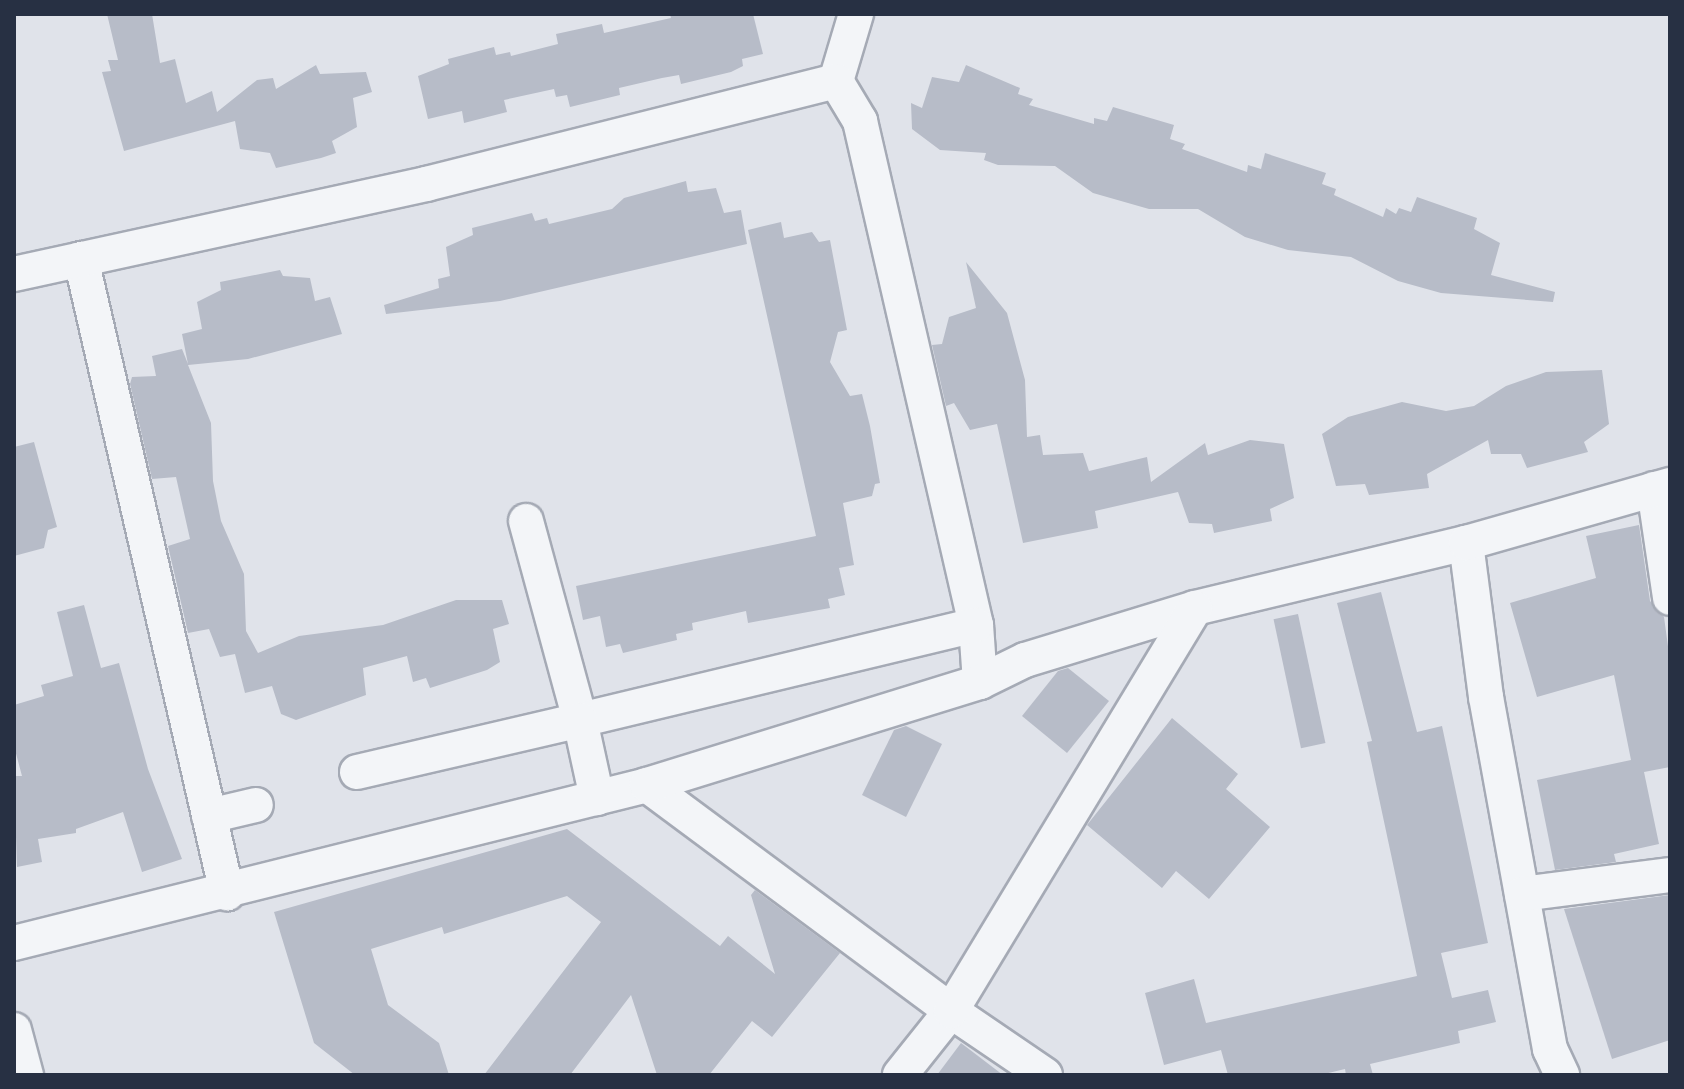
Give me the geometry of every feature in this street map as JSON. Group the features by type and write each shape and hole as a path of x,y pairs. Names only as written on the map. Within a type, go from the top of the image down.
{"street":[{"path":"856,14 836,81 860,121 976,625 980,682"},
{"path":"14,274 426,184 836,81"},
{"path":"81,259 227,893"},
{"path":"14,943 227,893 647,785 980,682 1025,660 1195,608 1466,543 1662,487 1670,598"},
{"path":"526,521 580,720 597,798"},
{"path":"1466,543 1486,697 1550,1049 1562,1075"},
{"path":"900,1075 951,1011 1195,608"},
{"path":"357,772 976,625"},
{"path":"647,785 951,1011 1045,1075"},
{"path":"209,816 256,805"},
{"path":"1522,894 1670,875"},
{"path":"14,1030 21,1069"}],"building":[{"path":"107,14 152,14 160,63 175,59 186,103 212,91 217,112 257,80 273,78 276,89 316,65 320,74 366,72 372,92 353,98 357,127 332,141 336,153 321,158 276,168 270,153 240,149 235,121 124,151 102,72 111,71 108,60 118,60"},
{"path":"670,14 753,14 763,54 742,59 743,66 731,72 681,84 679,75 662,78 619,88 620,95 570,107 567,95 556,97 554,89 504,100 507,112 464,123 462,111 428,119 418,76 449,64 448,59 494,47 496,55 510,52 511,56 558,44 556,34 602,24 604,33 671,18"},
{"path":"966,65 1020,88 1018,94 1033,99 1029,105 1094,124 1094,118 1107,121 1113,107 1174,125 1170,139 1185,144 1182,149 1247,172 1248,165 1261,169 1265,153 1326,173 1322,184 1336,189 1334,195 1383,217 1386,208 1396,214 1399,208 1411,212 1417,197 1477,218 1474,229 1500,243 1491,275 1555,292 1553,302 1441,293 1398,281 1351,257 1288,250 1245,237 1198,209 1149,209 1093,193 1055,166 998,165 984,160 986,153 940,150 912,129 911,103 922,108 932,77 959,82"},
{"path":"686,181 688,192 716,188 724,213 741,210 747,244 500,301 386,314 384,305 439,288 438,279 450,276 446,247 473,235 472,228 532,213 535,221 547,218 549,224 612,209 624,198"},
{"path":"781,222 784,238 812,232 819,242 830,240 847,330 838,332 830,362 850,396 862,394 880,483 875,484 872,496 843,503 854,565 839,568 845,595 828,599 830,608 748,623 746,611 692,623 693,630 676,634 677,640 623,653 620,644 606,647 600,616 583,620 576,586 816,536 748,230"},
{"path":"966,262 1007,313 1025,380 1027,437 1040,435 1043,455 1083,453 1089,471 1147,457 1151,482 1205,443 1208,455 1250,440 1284,444 1294,498 1270,509 1272,521 1214,533 1212,524 1189,523 1178,492 1095,511 1098,528 1023,543 997,424 970,430 954,403 946,406 932,345 942,344 949,317 976,308"},
{"path":"280,270 283,276 310,278 315,301 330,297 342,334 248,359 188,365 211,423 213,481 221,521 244,574 246,631 258,653 299,636 383,625 456,600 502,600 509,624 493,629 500,662 487,670 430,688 426,678 413,682 407,656 363,668 366,695 296,720 281,714 272,686 245,693 235,654 220,657 209,629 188,633 168,546 190,539 176,477 152,479 130,384 132,377 156,376 152,356 182,349 188,364 182,334 202,329 197,302 221,290 220,282"},
{"path":"1602,370 1609,424 1584,442 1588,452 1527,468 1521,454 1491,454 1488,440 1427,474 1429,488 1369,495 1365,484 1336,486 1322,434 1348,417 1402,402 1446,411 1474,406 1506,386 1546,372"},
{"path":"34,442 57,527 48,530 44,548 14,556 14,447"},
{"path":"1639,525 1650,601 1664,617 1670,661 1670,767 1644,772 1659,844 1614,854 1616,862 1555,870 1537,780 1631,760 1614,675 1537,697 1510,603 1596,578 1586,536"},
{"path":"1381,592 1417,732 1442,726 1488,943 1441,953 1452,998 1488,990 1496,1022 1458,1031 1460,1043 1370,1064 1373,1075 1346,1075 1345,1069 1320,1075 1228,1075 1221,1050 1164,1065 1145,993 1194,979 1206,1023 1417,976 1367,742 1372,741 1337,603"},
{"path":"84,605 101,668 119,663 148,769 182,859 142,872 123,812 76,829 76,833 38,839 42,862 17,867 14,776 22,776 14,746 14,705 44,696 41,685 73,676 57,612"},
{"path":"1298,614 1325,743 1301,748 1274,619"},
{"path":"1068,668 1109,701 1067,753 1022,716 1058,671"},
{"path":"1172,718 1238,774 1226,789 1270,827 1209,899 1176,871 1162,888 1087,825"},
{"path":"906,726 942,744 906,817 862,795 894,730"},
{"path":"567,829 720,946 728,936 775,974 751,895 755,890 840,953 772,1037 752,1021 709,1075 657,1075 631,995 570,1075 484,1075 601,922 567,896 444,934 442,927 371,949 388,1005 439,1043 449,1075 355,1075 314,1043 274,912"},
{"path":"1670,895 1670,1040 1612,1059 1564,909"},
{"path":"961,1043 1003,1075 937,1075"}]}
